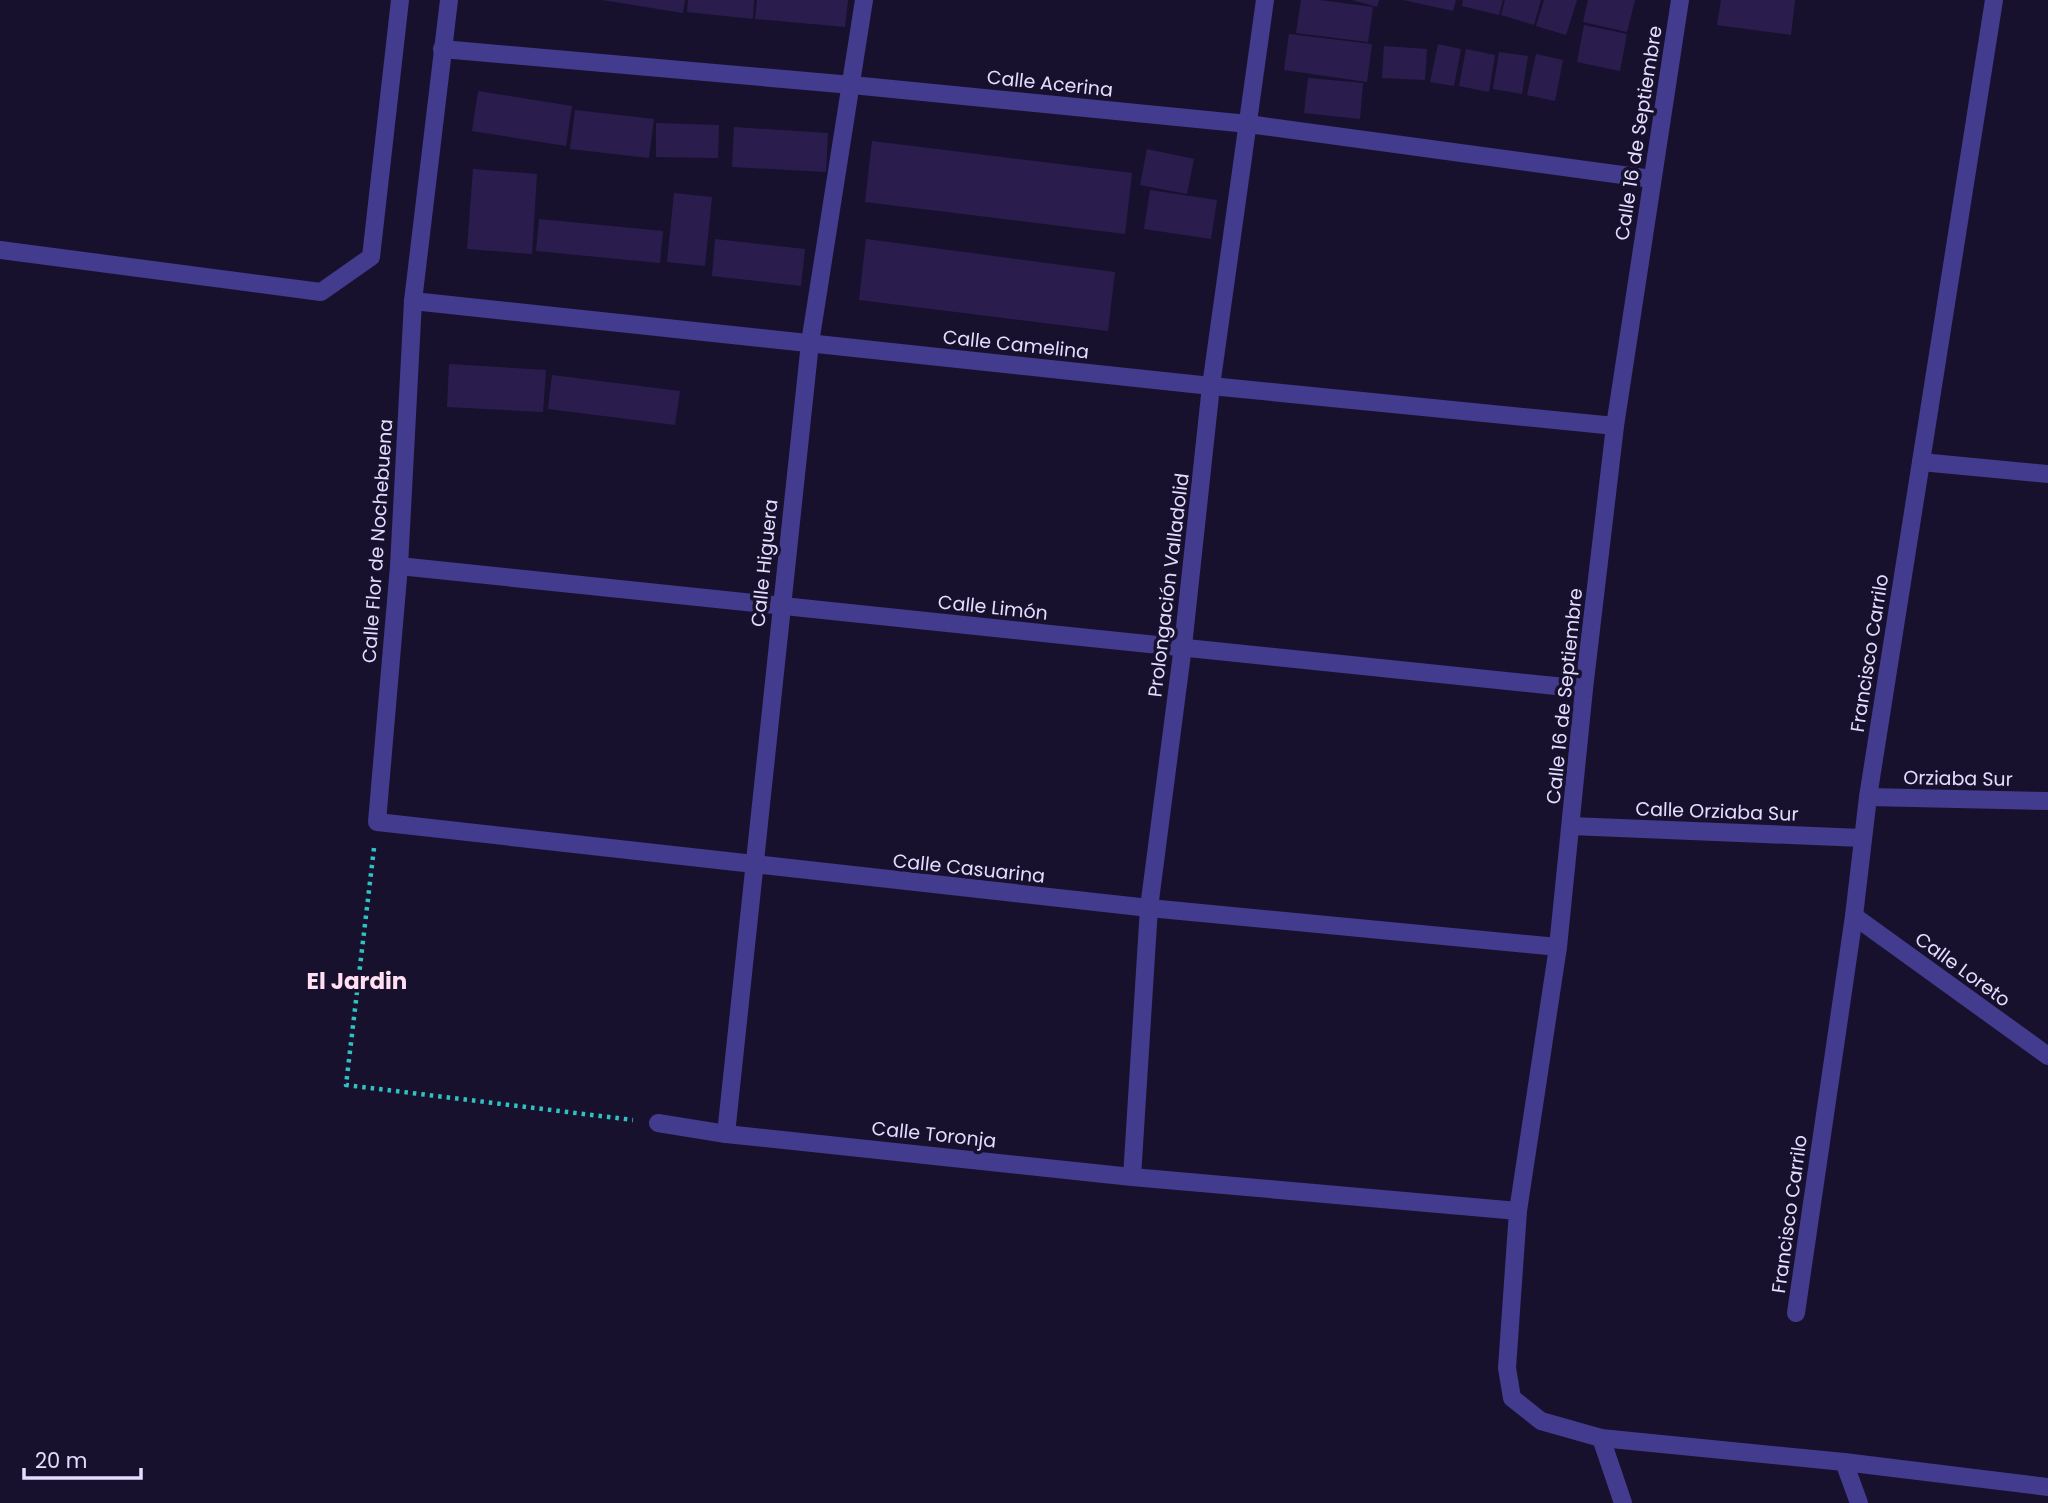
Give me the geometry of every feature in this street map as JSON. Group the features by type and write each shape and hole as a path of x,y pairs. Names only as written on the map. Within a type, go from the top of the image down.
{"street":[{"path":"0,250 321,292 371,257 400,0"},
{"name":"Calle Flor de Nochebuena","path":"377,822 399,566 412,301 449,0"},
{"name":"Calle Higuera","path":"726,1133 810,343 864,0"},
{"name":"Prolongación Valladolid","path":"1132,1177 1149,908 1183,646 1212,386 1265,0"},
{"name":"Calle 16 de Septiembre","path":"1601,1438 1541,1421 1512,1398 1507,1368 1518,1211 1558,947 1584,690 1615,426 1680,0"},
{"name":"Francisco Carrilo","path":"1796,1313 1854,916 1868,797 1994,0"},
{"name":"Calle Acerina","path":"442,49 852,85 1248,124 1651,179"},
{"name":"Calle Camelina","path":"412,301 1615,426"},
{"path":"1921,462 2048,474"},
{"name":"Calle Limón","path":"399,566 1584,690"},
{"name":"Orziaba Sur","path":"1868,797 2048,801"},
{"name":"Calle Casuarina","path":"377,822 753,866 1149,908 1558,947"},
{"name":"Calle Orziaba Sur","path":"1571,826 1862,838"},
{"name":"Calle Loreto","path":"1854,916 2048,1056"},
{"name":"Calle Toronja","path":"658,1123 726,1133 1132,1177 1518,1211"},
{"path":"1623,1503 1601,1438 1844,1462 2048,1487"},
{"path":"1844,1462 1859,1503"}],"path":[{"path":"377,822 346,1085 658,1123"}],"building":[{"path":"602,0 685,0 683,13"},
{"path":"688,0 754,0 753,19 687,12"},
{"path":"757,0 848,0 845,27 755,19"},
{"path":"1301,0 1373,7 1368,42 1296,33"},
{"path":"1352,0 1379,0 1377,7"},
{"path":"1403,0 1456,0 1453,11"},
{"path":"1463,0 1503,0 1499,15 1462,6"},
{"path":"1505,0 1541,0 1534,25 1501,15"},
{"path":"1544,0 1577,0 1566,35 1536,26"},
{"path":"1588,0 1635,0 1627,32 1583,22"},
{"path":"1721,0 1795,0 1791,35 1717,25"},
{"path":"1584,25 1627,34 1620,71 1577,62"},
{"path":"1289,34 1372,44 1367,82 1284,70"},
{"path":"1438,44 1461,49 1454,86 1430,82"},
{"path":"1384,46 1427,49 1425,80 1382,78"},
{"path":"1466,49 1495,55 1489,92 1459,86"},
{"path":"1499,52 1528,56 1522,94 1493,89"},
{"path":"1536,54 1563,60 1555,101 1527,95"},
{"path":"1308,78 1363,83 1360,119 1304,113"},
{"path":"478,91 572,106 566,146 472,131"},
{"path":"575,110 654,119 649,158 570,149"},
{"path":"656,123 719,125 718,158 656,157"},
{"path":"734,127 828,133 826,172 732,167"},
{"path":"872,141 1132,173 1125,234 865,202"},
{"path":"1147,149 1194,159 1187,194 1140,185"},
{"path":"473,169 537,174 532,254 467,249"},
{"path":"1150,190 1217,200 1211,239 1144,229"},
{"path":"674,193 712,197 705,266 667,262"},
{"path":"539,219 663,231 660,263 536,251"},
{"path":"715,239 805,249 801,286 712,276"},
{"path":"866,239 1115,272 1108,331 859,300"},
{"path":"449,364 546,370 543,412 447,407"},
{"path":"552,375 680,391 675,425 548,409"}],"district":[{"name":"El Jardin","path":"357,981"}]}
